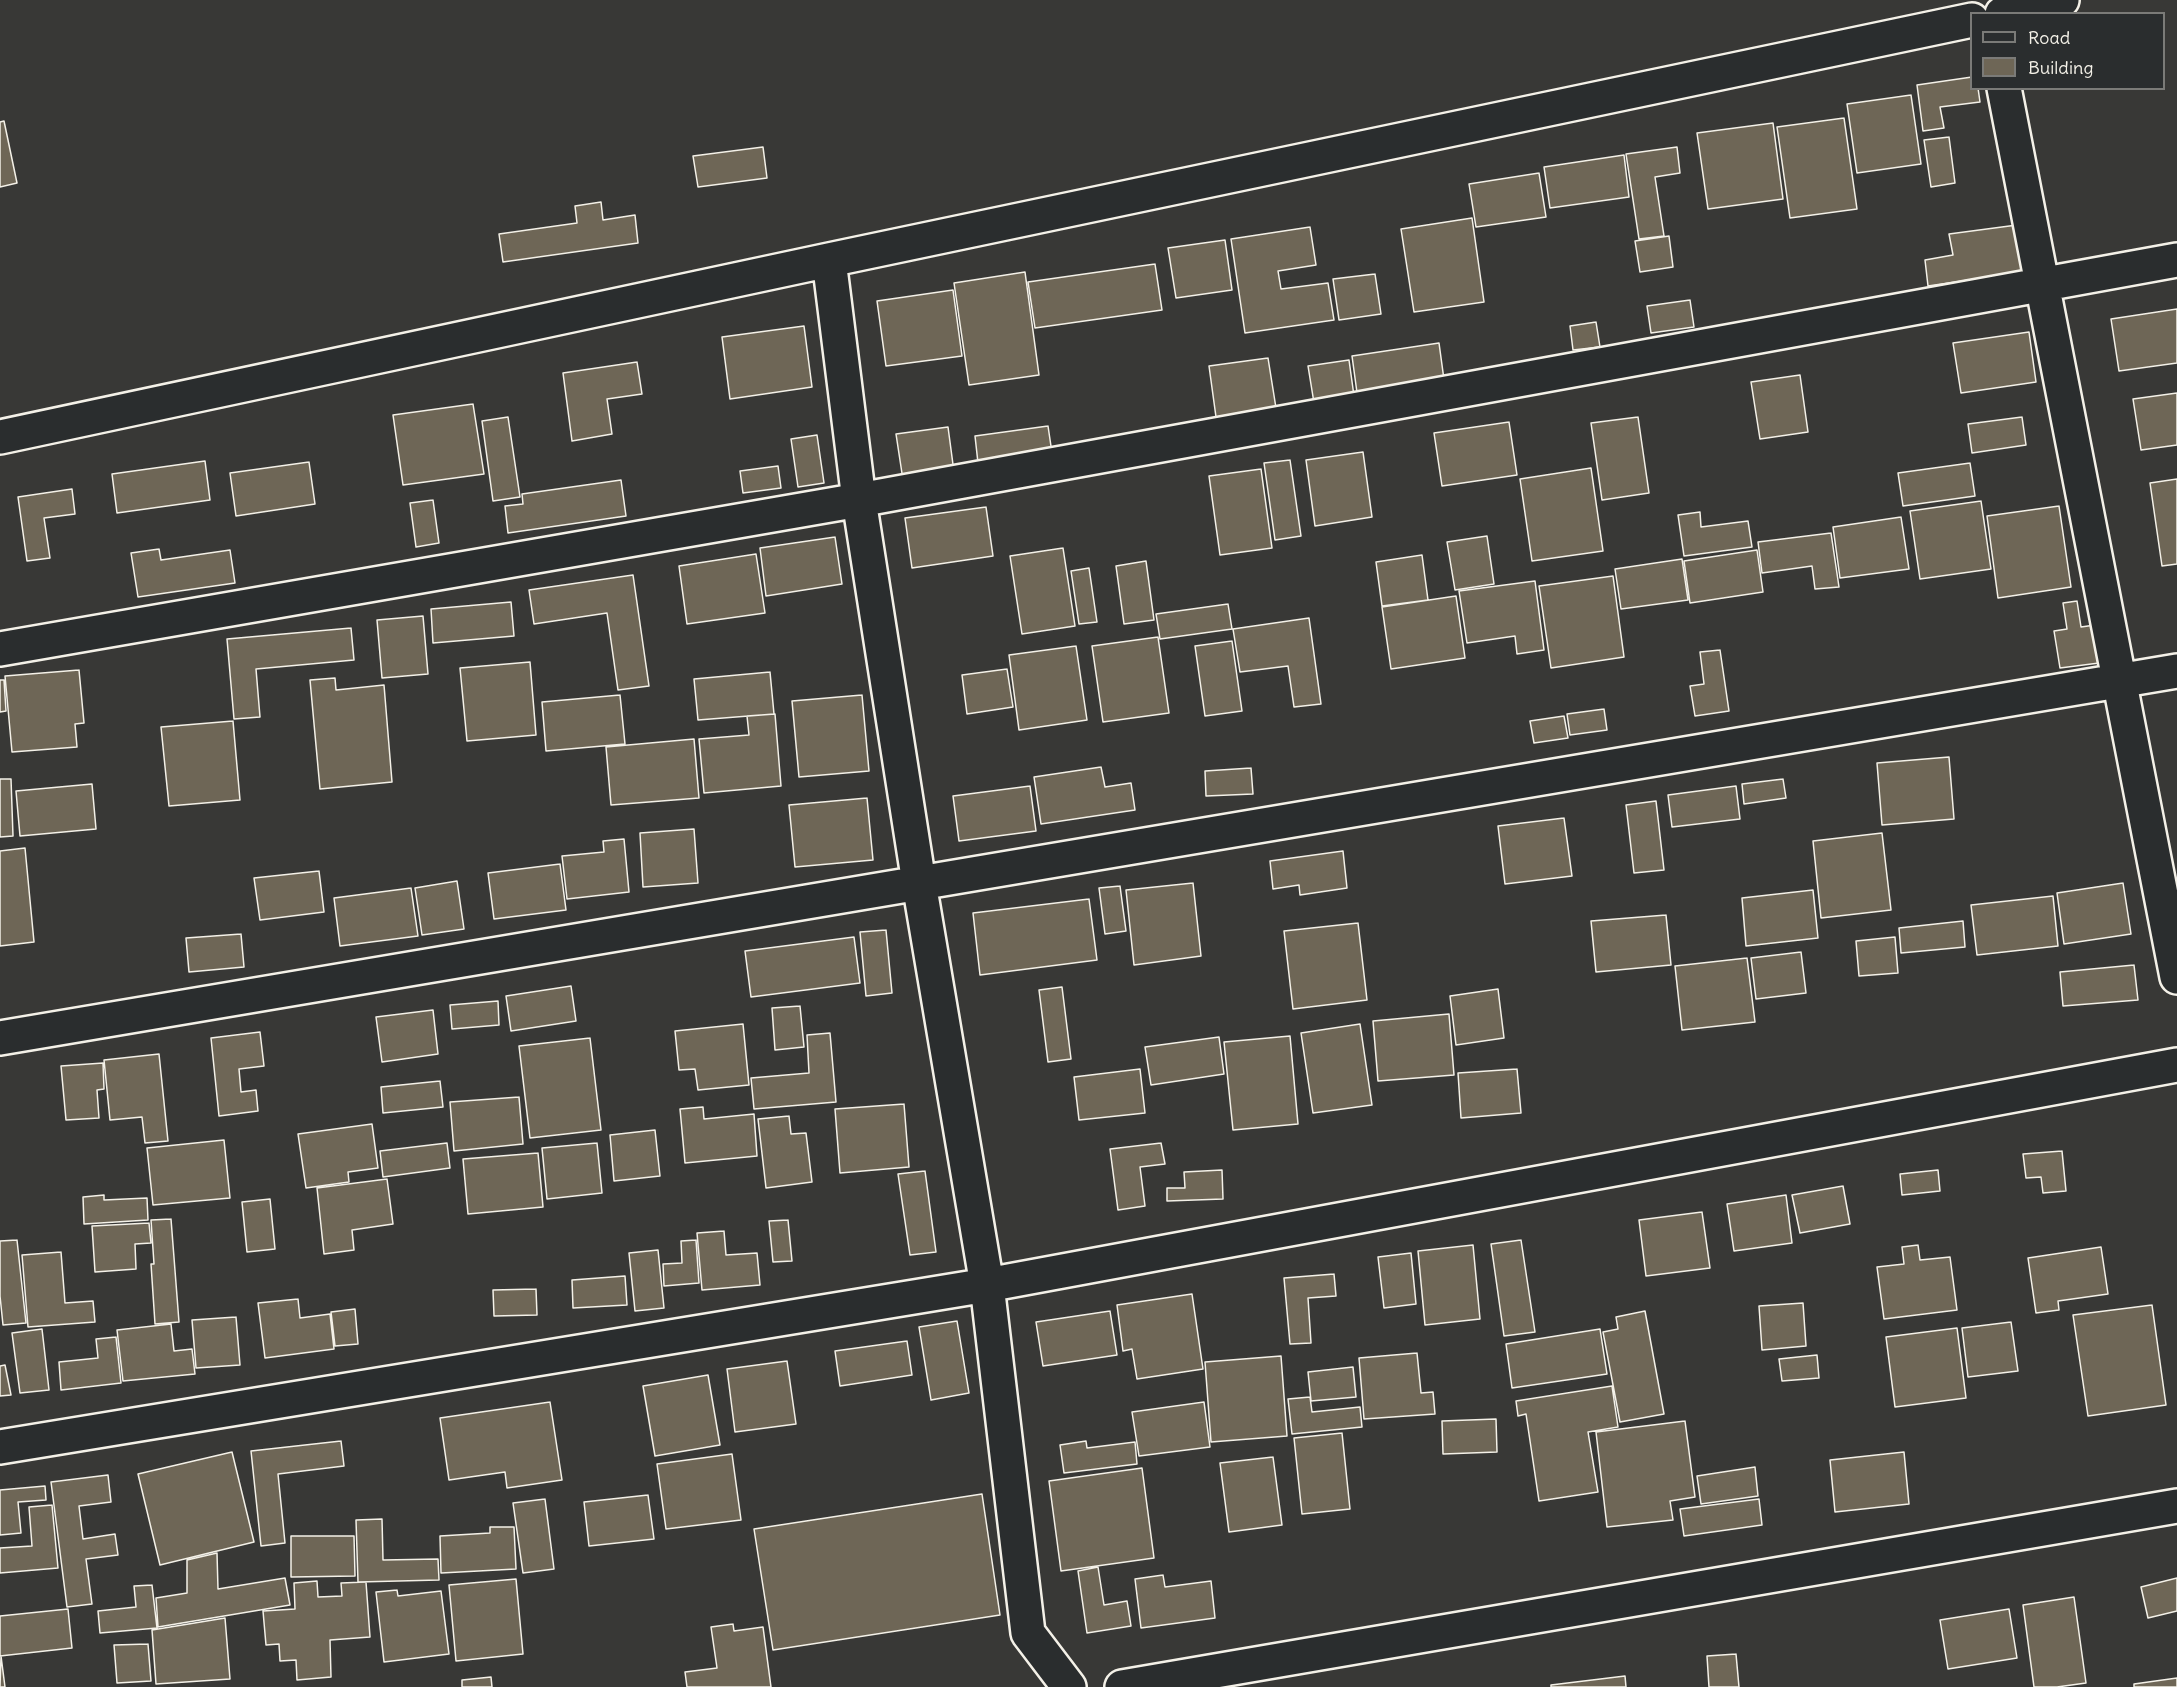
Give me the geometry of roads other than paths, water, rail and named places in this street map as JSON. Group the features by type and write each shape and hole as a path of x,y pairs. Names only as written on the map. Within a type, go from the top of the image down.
{"street":[{"path":"2011,12 2062,0"},
{"path":"0,437 1970,20"},
{"path":"2004,90 2177,977"},
{"path":"829,260 859,500 987,1285 1028,1633 1069,1687"},
{"path":"0,649 859,500 2177,260"},
{"path":"0,1038 2177,671"},
{"path":"0,1447 987,1285 2177,1065"},
{"path":"1122,1687 2177,1506"}]}
